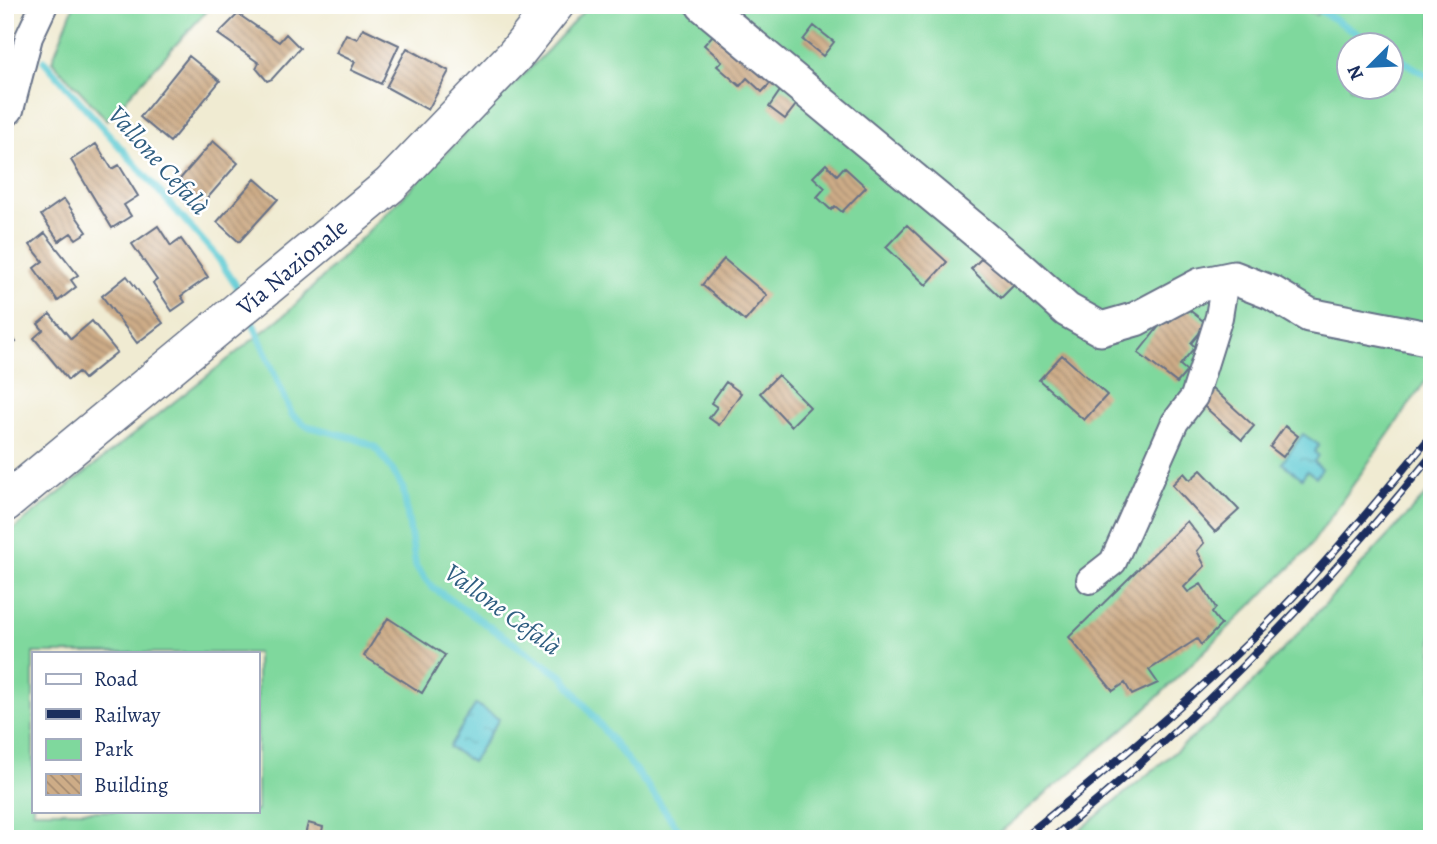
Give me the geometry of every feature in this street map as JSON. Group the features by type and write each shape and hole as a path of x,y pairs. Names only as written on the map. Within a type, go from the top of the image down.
{"main road":[{"name":"Via Nazionale","path":"5,503 390,185 515,55 555,5"}],"street":[{"path":"5,115 10,110 29,37 44,5"},
{"path":"703,5 1017,265 1067,310 1101,329 1136,319 1200,285 1234,278 1272,293 1309,315 1432,339"},
{"path":"1090,580 1113,562 1175,422 1194,397 1219,317 1225,280"}],"green space":[{"path":"74,5 212,5 107,120 52,61"},
{"path":"589,5 1299,5 1316,15 1328,5 1432,5 1432,372 1306,552 1136,718 992,839 5,839 5,536 289,311 549,49"},
{"path":"1432,488 1432,839 1069,839 1232,705"}],"water":[{"path":"1303,434 1319,445 1314,452 1318,455 1314,462 1322,469 1316,477 1307,471 1302,478 1282,463"},
{"path":"476,704 499,719 472,762 449,747"}],"building":[{"path":"238,14 279,42 286,34 300,48 272,79 267,81 256,68 259,63 218,34"},
{"path":"721,26 777,76 762,92 747,78 740,86 717,66 722,61 704,45"},
{"path":"814,26 834,42 823,56 803,40"},
{"path":"363,28 399,45 381,84 351,70 355,62 336,53 346,34 357,39"},
{"path":"407,48 449,71 428,110 386,87"},
{"path":"189,56 220,81 170,142 140,117"},
{"path":"782,88 799,101 785,119 769,107"},
{"path":"213,141 238,163 198,209 173,187"},
{"path":"96,144 112,169 119,165 138,196 124,205 131,216 112,228 71,160"},
{"path":"826,164 837,175 844,167 866,187 842,212 835,206 831,210 817,197 825,188 813,177"},
{"path":"255,179 278,199 239,242 217,222"},
{"path":"64,199 87,232 76,239 71,233 59,241 41,215"},
{"path":"907,225 947,262 926,285 886,247"},
{"path":"158,226 171,246 181,239 208,277 181,296 185,302 172,311 153,283 157,280 132,244"},
{"path":"45,233 78,275 71,280 76,287 58,301 34,268 43,261 30,245"},
{"path":"989,251 1019,280 1001,298 971,269"},
{"path":"724,259 767,295 745,321 702,285"},
{"path":"127,276 163,323 137,343 102,296"},
{"path":"1183,305 1207,324 1191,343 1195,347 1180,365 1187,371 1177,383 1138,353 1164,320 1169,323"},
{"path":"50,314 71,339 92,321 117,352 84,379 78,372 68,380 34,338 43,330 38,324"},
{"path":"5,328 16,342 5,351"},
{"path":"1062,355 1107,395 1084,420 1039,380"},
{"path":"778,375 810,407 791,426 760,393"},
{"path":"726,382 741,393 719,425 709,418 717,407 711,403"},
{"path":"1211,387 1254,426 1242,440 1198,401"},
{"path":"1285,426 1298,436 1283,457 1270,447"},
{"path":"1201,470 1239,510 1215,532 1172,485 1184,473 1190,480"},
{"path":"1187,521 1204,543 1197,551 1205,566 1184,587 1188,592 1201,584 1216,608 1212,613 1221,625 1201,645 1197,639 1149,670 1158,683 1132,695 1125,683 1113,691 1069,637"},
{"path":"388,618 445,655 422,693 364,656"},
{"path":"308,823 323,827 320,839 304,839"}],"waterway":[{"path":"1311,5 1355,32"},
{"name":"Vallone Cefalà","path":"44,61 218,258 239,290"},
{"path":"1406,63 1432,79"},
{"name":"Vallone Cefalà","path":"252,321 292,415 307,426 354,438 375,447 392,469 403,488 416,567 432,587 563,677 685,839"}],"railway":[{"path":"1022,839 1139,742 1252,639 1322,565 1432,435"},
{"path":"1051,839 1154,751 1252,657 1344,558 1432,455"}]}
